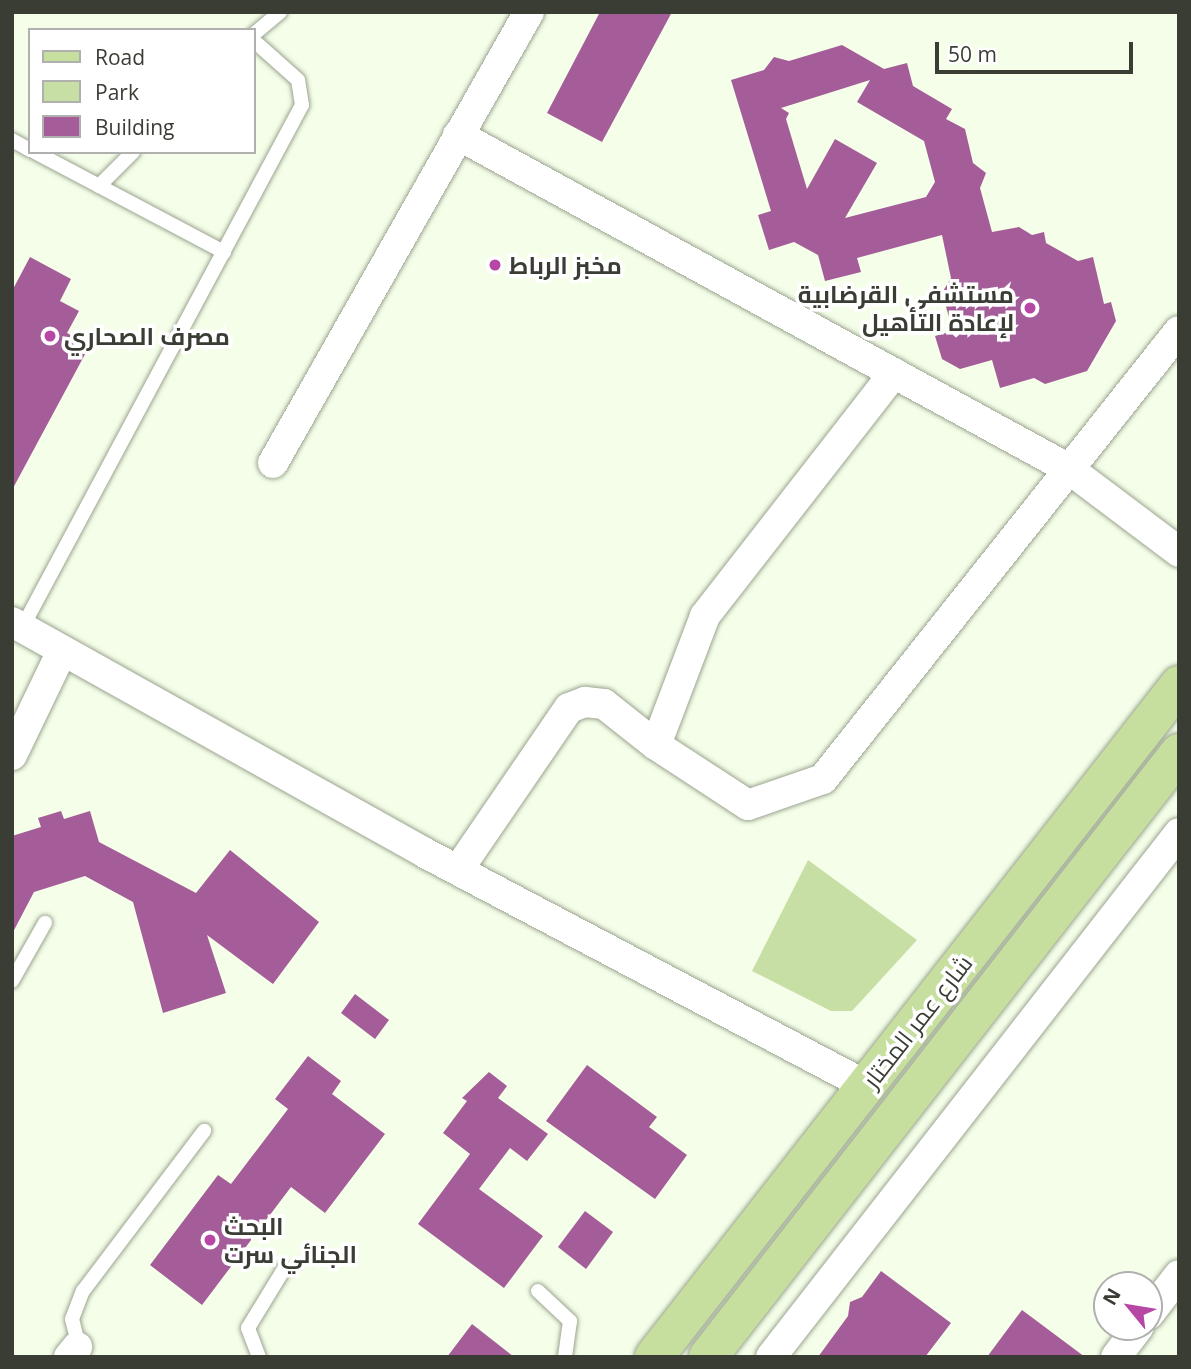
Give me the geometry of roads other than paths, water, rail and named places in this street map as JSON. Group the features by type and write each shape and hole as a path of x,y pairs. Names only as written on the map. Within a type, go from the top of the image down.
{"main road":[{"name":"شارع عمر المختار","path":"654,1357 1179,685"},
{"path":"708,1357 1179,753"}],"street":[{"path":"273,463 529,12"},
{"path":"458,135 1069,469 1179,552"},
{"path":"458,870 569,708 585,702 604,704 656,745 748,805 823,779 1179,331"},
{"path":"656,745 705,616 894,373"},
{"path":"17,625 458,870 866,1086"},
{"path":"12,755 62,651"},
{"path":"771,1357 1179,833"},
{"path":"1163,1296 1179,1275"},
{"path":"1116,1357 1128,1341"}],"lane":[{"path":"256,32 280,12"},
{"path":"17,625 224,252 303,96 292,72 256,43"},
{"path":"12,140 28,149"},
{"path":"39,154 224,252"},
{"path":"99,186 131,154"},
{"path":"12,981 45,923"},
{"path":"77,1353 72,1319 83,1291 204,1130"},
{"path":"259,1357 248,1328 284,1269"},
{"path":"538,1291 570,1321 565,1357"}],"place":[{"name":"مخبز الرباط","path":"495,265"},
{"name":"مستشفي القرضابية لإعادة التأهيل","path":"1030,308"},
{"name":"مصرف الصحاري","path":"50,336"},
{"name":"البحث الجنائي سرت","path":"210,1240"}]}
